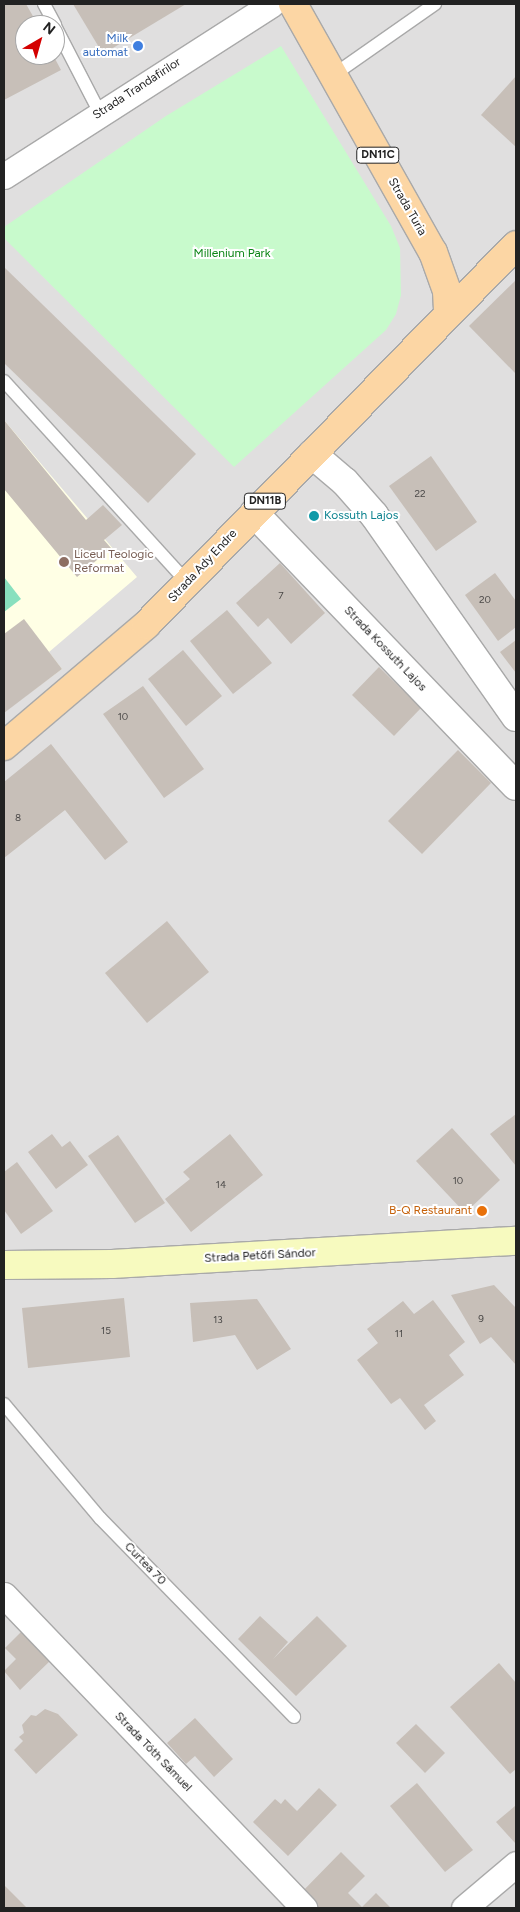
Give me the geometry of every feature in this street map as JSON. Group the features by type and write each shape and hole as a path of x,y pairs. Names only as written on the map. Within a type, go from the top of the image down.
{"main road":[{"name":"Strada Turia","path":"293,4 433,252 447,291 448,312"},
{"name":"Strada Ady Endre","path":"4,746 146,625 448,312 516,245"},
{"name":"Strada Petőfi Sándor","path":"4,1265 112,1264 516,1241"}],"street":[{"name":"Strada Trandafirilor","path":"4,176 272,4"},
{"path":"312,454 345,482 374,515 516,717"},
{"name":"Strada Kossuth Lajos","path":"254,513 516,786"},
{"name":"Strada Tóth Sámuel","path":"4,1595 304,1908"},
{"path":"464,1908 516,1864"}],"lane":[{"path":"332,76 435,4"},
{"path":"65,45 100,113"},
{"path":"4,381 188,583"},
{"name":"Curtea 70","path":"4,1404 100,1518 294,1717"}],"shaded area":[{"path":"4,4 516,4 516,1908 4,1908"},
{"name":"Liceul Teologic Reformat","path":"4,420 137,577 49,652 62,669 4,712"}],"green space":[{"name":"Millenium Park","path":"281,46 391,226 400,248 401,295 396,314 386,330 234,467 4,238 4,227 166,116"},
{"path":"4,577 21,599 4,612"}],"building":[{"path":"4,4 26,4 32,15 15,15 15,65 58,65 61,70 4,100"},
{"path":"73,4 186,4 103,54"},
{"path":"516,76 516,147 481,115"},
{"path":"4,267 196,454 148,503 4,363"},
{"path":"516,280 516,371 515,373 469,326"},
{"path":"4,420 86,520 103,505 122,525 104,540 111,548 77,577 4,489"},
{"path":"431,456 477,522 436,551 389,486"},
{"path":"280,563 325,613 291,644 268,618 258,627 236,603"},
{"path":"495,573 516,601 516,627 498,641 465,595"},
{"path":"227,610 272,663 233,694 190,641"},
{"path":"24,619 62,669 4,713 4,634"},
{"path":"516,640 516,673 500,652"},
{"path":"183,650 222,696 186,726 148,679"},
{"path":"379,667 421,708 394,736 352,695"},
{"path":"143,686 204,769 164,798 103,714"},
{"path":"51,744 128,842 105,860 65,810 4,858 4,782"},
{"path":"458,750 491,783 422,854 388,821"},
{"path":"167,921 209,972 147,1023 105,973"},
{"path":"516,1114 516,1166 490,1134"},
{"path":"452,1128 500,1180 465,1213 416,1161"},
{"path":"52,1134 62,1147 70,1141 88,1165 56,1189 28,1152"},
{"path":"230,1134 263,1175 191,1232 165,1199 190,1179 183,1172"},
{"path":"118,1135 165,1203 135,1223 88,1156"},
{"path":"17,1162 53,1211 21,1234 4,1210 4,1172"},
{"path":"494,1285 516,1308 516,1365 491,1337 480,1344 451,1295"},
{"path":"124,1298 130,1357 28,1368 22,1308"},
{"path":"257,1299 291,1349 257,1370 235,1335 193,1342 190,1303"},
{"path":"433,1300 465,1342 449,1355 464,1375 424,1405 436,1421 425,1430 400,1398 391,1404 357,1360 378,1343 367,1329 403,1301 414,1314"},
{"path":"260,1616 288,1642 273,1659 317,1616 347,1646 296,1696 238,1639"},
{"path":"22,1631 51,1660 20,1690 4,1671 16,1659 5,1648"},
{"path":"499,1663 516,1683 516,1769 510,1774 450,1707"},
{"path":"45,1709 58,1714 78,1735 36,1774 14,1750 23,1741 19,1737 24,1733 22,1725 31,1715 36,1716"},
{"path":"195,1718 233,1759 214,1777 195,1756 186,1764 167,1743"},
{"path":"416,1724 445,1753 425,1773 396,1743"},
{"path":"417,1783 473,1850 445,1872 390,1806"},
{"path":"319,1788 337,1805 288,1856 253,1822 275,1799 281,1804 285,1799 297,1811"},
{"path":"516,1807 516,1844 496,1822"},
{"path":"341,1852 365,1876 348,1893 362,1907 376,1893 391,1908 310,1908 298,1896"},
{"path":"4,1885 27,1908 4,1908"}],"place":[{"name":"Milk automat","path":"138,46"},
{"name":"Kossuth Lajos","path":"314,516"},
{"name":"Liceul Teologic Reformat","path":"64,562"},
{"name":"B-Q Restaurant","path":"482,1211"}]}
